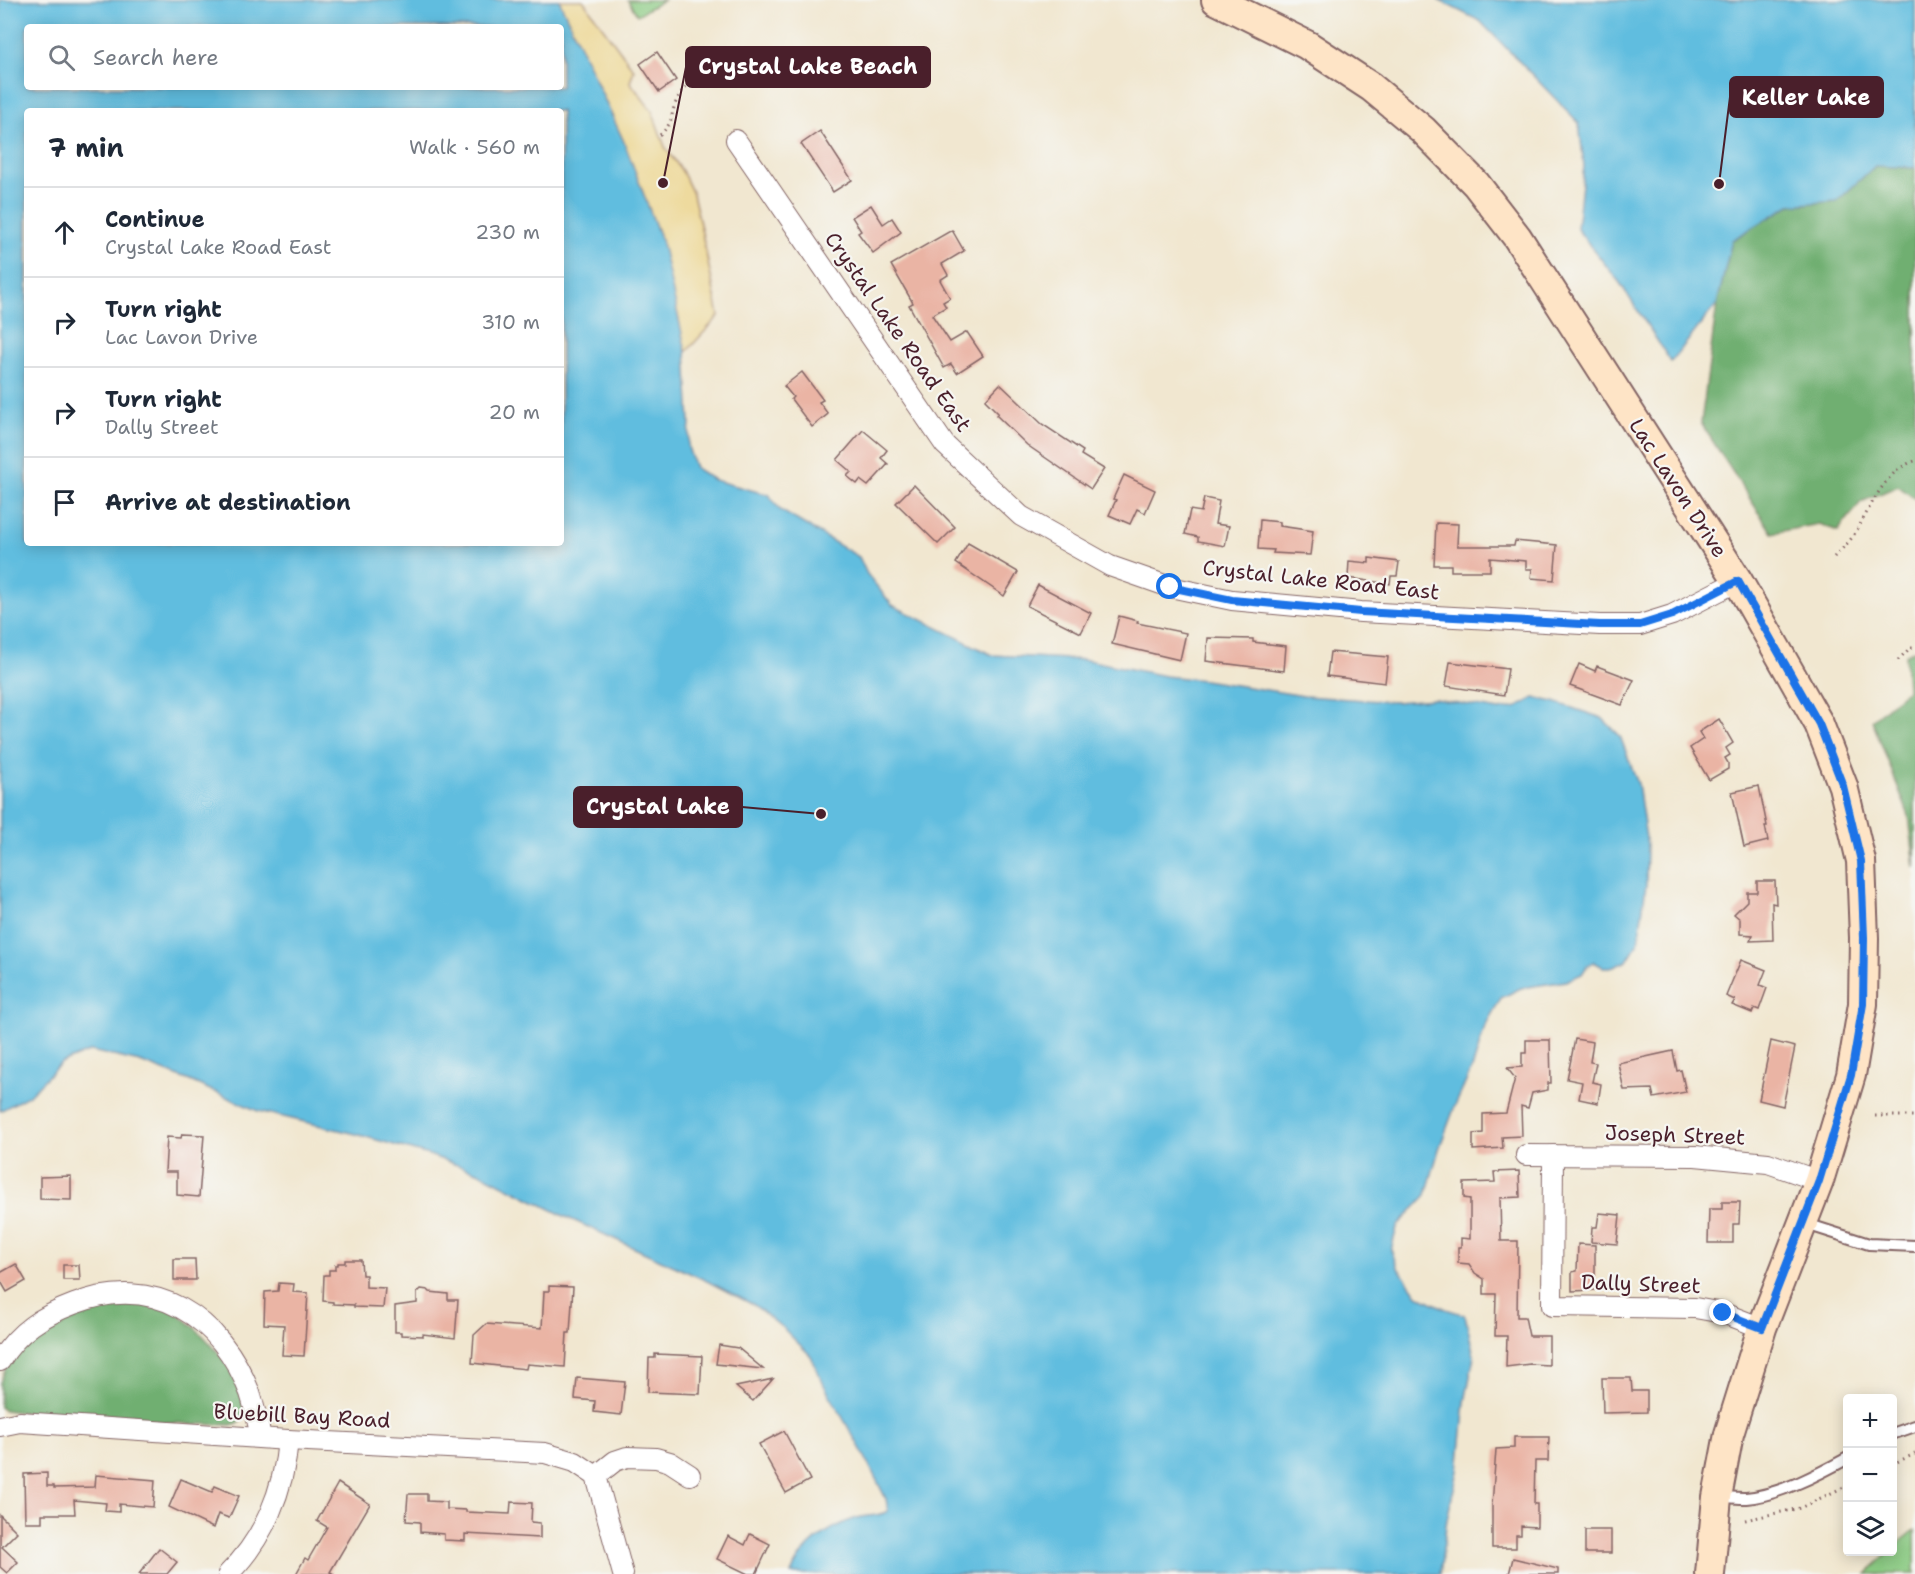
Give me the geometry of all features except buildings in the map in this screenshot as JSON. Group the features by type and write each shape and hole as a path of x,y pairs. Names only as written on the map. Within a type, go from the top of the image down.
{"street":[{"name":"Lac Lavon Drive","path":"1216,0 1307,45 1371,87 1423,130 1476,184 1517,237 1738,581 1819,724 1843,786 1861,861 1864,938 1863,1004 1851,1075 1819,1181 1762,1328 1729,1434 1717,1497 1710,1574"},
{"name":"Crystal Lake Road East","path":"736,140 945,445 1021,516 1110,566 1170,587 1232,600 1361,612 1600,625 1640,625 1672,615 1738,581"},
{"name":"Joseph Street","path":"1526,1155 1695,1156 1768,1163 1819,1181"},
{"name":"Dally Street","path":"1553,1155 1552,1306 1695,1308 1723,1313 1762,1328"},
{"path":"0,1361 12,1342 30,1325 76,1303 120,1294 160,1299 202,1321 228,1349 250,1394 261,1438"},
{"name":"Bluebill Bay Road","path":"0,1426 20,1422 288,1440 545,1453 582,1465 596,1476"},
{"path":"228,1574 250,1551 274,1503 283,1474 288,1440"},
{"path":"623,1574 596,1476 615,1461 627,1456 656,1458 670,1462 690,1475"}],"lane":[{"path":"1803,1223 1869,1244 1915,1246"},
{"path":"1897,1433 1915,1426"},
{"path":"1717,1497 1748,1498 1771,1492 1819,1474 1843,1461"}],"path":[{"path":"660,135 671,124 676,102 692,81 737,53"},
{"path":"1834,557 1851,538 1885,482 1915,461"},
{"path":"1898,660 1910,648 1915,648"},
{"path":"1875,1116 1915,1116"},
{"path":"1897,1462 1915,1454"},
{"path":"1745,1520 1800,1508 1843,1487"}],"green space":[{"path":"628,0 664,0 637,15"},
{"path":"1875,166 1915,168 1915,499 1898,486 1861,502 1838,531 1819,524 1772,533 1701,423 1717,304 1732,240 1790,205 1837,201"},
{"path":"1915,650 1915,868 1909,816 1872,720 1907,690 1905,655"},
{"path":"118,1301 151,1304 169,1309 181,1316 210,1343 235,1377 242,1395 244,1410 238,1423 231,1425 191,1424 19,1412 4,1410 0,1407 0,1383 8,1362 24,1339 65,1315"},
{"path":"1915,1530 1915,1574 1867,1574 1885,1556 1897,1556 1897,1545"}],"sand":[{"path":"559,0 583,0 634,70 630,82 652,111 665,147 682,171 693,194 719,316 686,352 662,243 624,142"}],"water":[{"path":"0,0 559,0 624,142 662,243 686,352 690,423 688,447 695,468 714,480 769,495 780,510 859,557 867,574 892,605 992,655 1087,660 1165,676 1304,696 1395,702 1435,699 1499,710 1518,707 1534,698 1554,702 1602,718 1620,736 1638,784 1647,845 1646,885 1638,943 1627,961 1614,967 1603,967 1594,962 1587,966 1582,974 1566,981 1521,988 1501,998 1485,1026 1473,1066 1439,1149 1426,1195 1397,1227 1391,1250 1398,1268 1417,1295 1465,1315 1474,1356 1465,1402 1458,1471 1447,1519 1440,1574 791,1574 809,1546 826,1532 857,1518 888,1511 886,1499 824,1385 811,1356 784,1329 754,1305 705,1280 566,1217 480,1173 429,1155 356,1134 258,1111 140,1062 91,1051 61,1063 28,1096 0,1111"},
{"path":"1438,0 1915,0 1915,168 1875,166 1837,201 1790,205 1732,240 1717,304 1671,362 1620,283 1577,229 1584,166 1579,123 1480,21"}],"place":[{"name":"Crystal Lake Beach","path":"663,183"},
{"name":"Keller Lake","path":"1719,184"},
{"name":"Crystal Lake","path":"821,814"}],"route":[{"path":"1170,587 1232,600 1361,612 1600,625 1640,625 1672,615 1738,581 1819,724 1843,786 1861,861 1864,938 1863,1004 1851,1075 1819,1181 1762,1328 1723,1313"}]}
